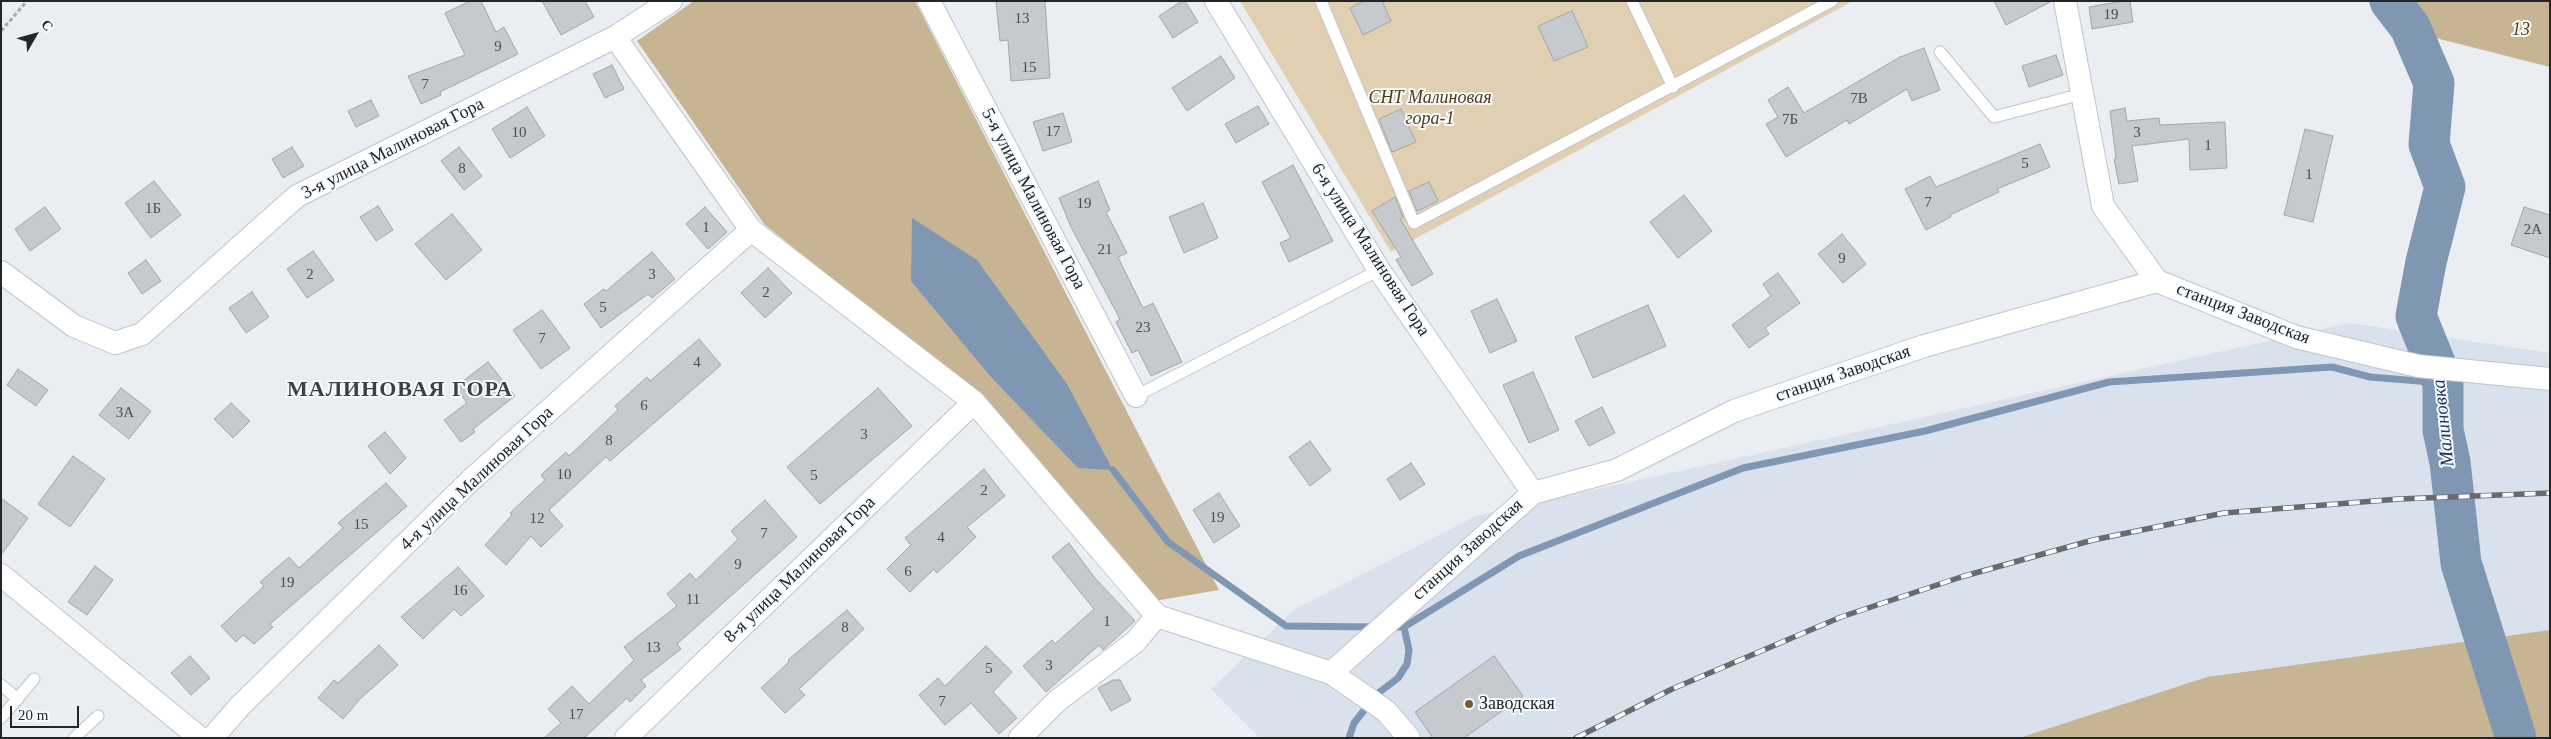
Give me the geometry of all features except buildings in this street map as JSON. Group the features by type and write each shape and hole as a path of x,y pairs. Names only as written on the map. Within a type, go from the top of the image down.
{"street":[{"name":"3-я улица Малиновая Гора","path":"1,272 74,326 115,342 142,334 297,196 615,38 671,1"},
{"name":"5-я улица Малиновая Гора","path":"929,1 1136,396"},
{"name":"6-я улица Малиновая Гора","path":"1216,1 1380,270 1533,492"},
{"path":"2065,1 2103,206 2157,281"},
{"path":"615,38 751,230 974,402 1157,616 1331,672 1386,711 1409,738"},
{"name":"4-я улица Малиновая Гора","path":"212,738 240,706 471,480 751,230"},
{"name":"станция Заводская","path":"1331,672 1533,492 1617,470 1734,411 1924,346 2157,281 2296,337 2418,366 2550,379"},
{"name":"8-я улица Малиновая Гора","path":"626,738 974,402"},
{"path":"1,575 200,738"},
{"path":"1020,738 1057,701 1135,642 1157,616"}],"lane":[{"path":"1321,1 1414,223 1832,1"},
{"path":"1632,1 1673,87"},
{"path":"1940,52 1994,117 2082,94"},
{"path":"1136,396 1380,270"},
{"path":"1,718 34,679"},
{"path":"1,685 18,698"},
{"path":"74,738 98,716"}],"path":[{"path":"1,31 27,1"}],"shaded area":[{"path":"2350,323 2550,353 2550,630 2207,677 2019,738 1260,738 1211,689 1295,609 1476,516"}],"green space":[{"path":"694,1 915,1 1219,590 1154,601 981,396 764,224 637,41"},
{"name":"СНТ Малиновая гора-1","path":"1240,1 1853,1 1391,252"},
{"name":"13","path":"2403,1 2550,1 2550,67 2428,36"},
{"path":"2550,630 2550,738 2019,738 2207,677"}],"water":[{"path":"912,218 977,260 1067,384 1113,470 1078,468 991,377 911,281"}],"waterway":[{"name":"Малиновка","path":"2390,1 2410,27 2434,83 2429,144 2445,187 2426,262 2416,316 2443,383 2443,430 2450,462 2461,563 2516,738"},
{"path":"1391,627 1404,627 1519,556 1743,468 1925,431 2109,382 2332,367 2370,377 2443,383"},
{"path":"1113,470 1168,542 1286,626 1375,627"},
{"path":"1349,738 1354,723 1377,694 1398,678 1407,664 1409,650 1404,627"}],"railway":[{"path":"1576,738 1672,689 1841,617 1961,577 2093,540 2224,513 2399,499 2550,493"}],"place":[{"name":"Заводская","path":"1469,704"}],"district":[{"name":"МАЛИНОВАЯ ГОРА","path":"400,390"}]}
